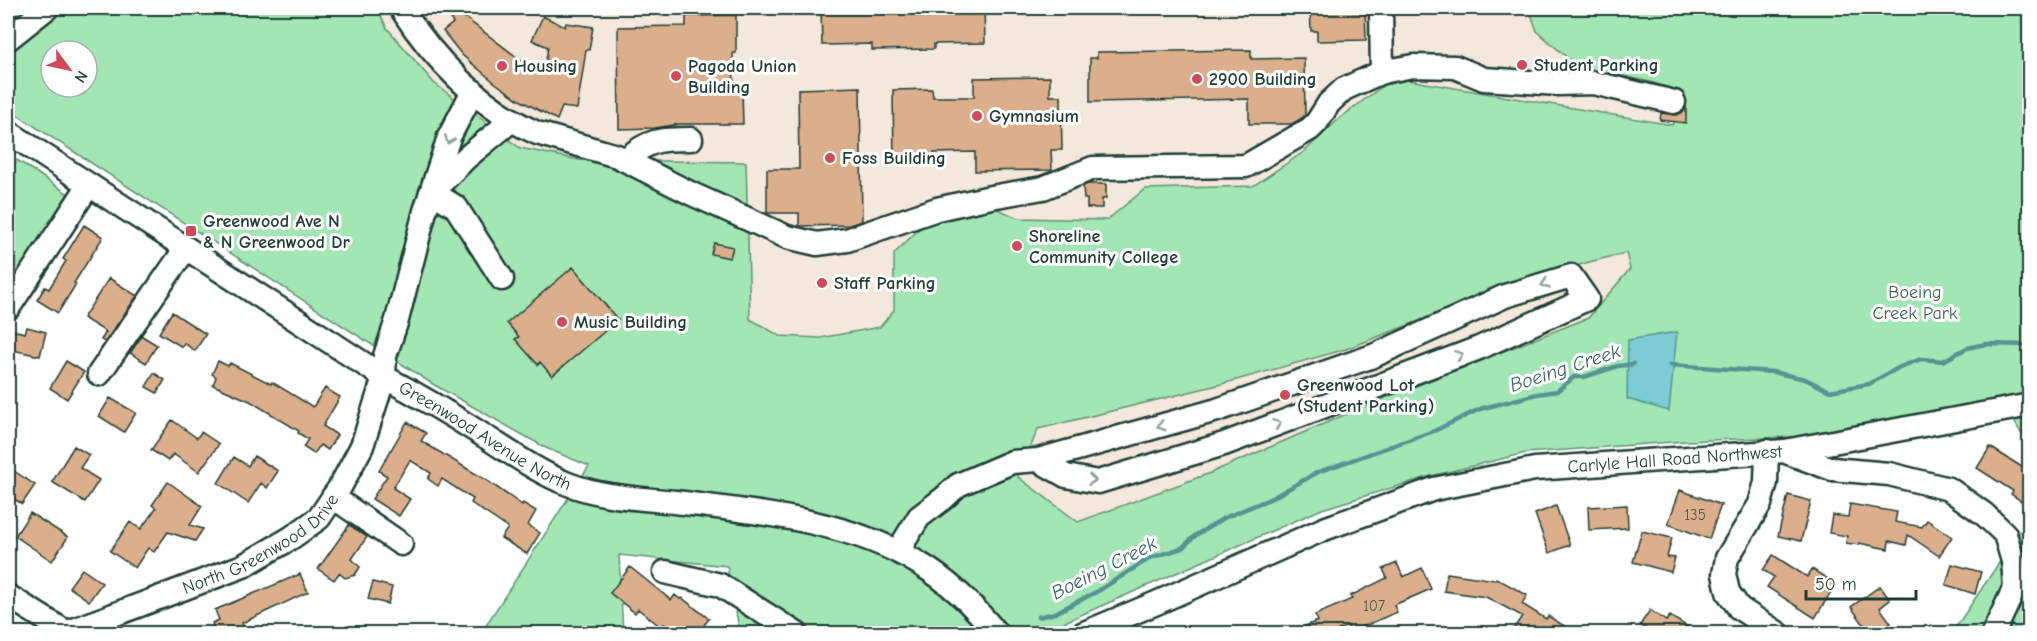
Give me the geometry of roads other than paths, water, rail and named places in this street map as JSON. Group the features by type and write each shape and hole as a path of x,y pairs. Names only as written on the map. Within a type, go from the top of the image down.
{"street":[{"path":"8,39 47,8"},
{"path":"401,8 437,56 473,91 512,120 537,134 596,148 626,159 692,194 788,237 805,243 817,244 839,243 937,209 1043,188 1088,169 1246,166 1313,126 1329,102 1344,89 1382,72 1413,66 1455,67 1484,79 1558,84 1594,83 1674,102"},
{"path":"1381,8 1382,72"},
{"name":"North Greenwood Drive","path":"67,633 243,566 291,538 319,518 362,446 384,376 385,356 397,320 416,243 449,137 473,91"},
{"path":"502,279 456,207 432,192 467,157 512,120"},
{"name":"Greenwood Avenue North","path":"8,132 384,376 568,484 614,497 667,501 782,516 874,540 898,551 935,574 962,596 997,633"},
{"path":"626,159 638,149 659,139 691,139"},
{"path":"9,307 89,185"},
{"path":"99,374 186,248"},
{"path":"898,551 919,517 958,484 1012,462 1038,460 1217,410 1373,356 1506,296 1571,276 1587,299 1479,348 1224,444 1098,483 1066,476 1038,460"},
{"name":"Carlyle Hall Road Northwest","path":"1082,633 1324,529 1434,489 1535,469 1776,452 2030,405"},
{"path":"1779,633 1739,608 1728,591 1724,574 1727,558 1760,504 1776,452 1832,470 1889,474 1949,489 1984,514 2005,534 2013,561 2015,586 1993,633"},
{"path":"333,497 402,544"},
{"path":"665,572 720,585 797,633"},
{"path":"8,596 67,633"}],"water":[{"path":"1677,332 1669,411 1627,399 1628,340"}],"waterway":[{"name":"Boeing Creek","path":"1670,365 1773,372 1805,379 1830,391 1869,384 1900,367 1921,359 1943,361 1967,348 1986,344 2030,345"},
{"name":"Boeing Creek","path":"1038,617 1055,613 1098,591 1150,558 1182,548 1196,535 1224,518 1272,498 1318,472 1434,431 1480,409 1557,391 1574,377 1584,377 1618,366 1633,364"}],"place":[{"name":"Student Parking","path":"1522,65"},
{"name":"Housing","path":"502,66"},
{"name":"Pagoda Union Building","path":"676,76"},
{"name":"2900 Building","path":"1197,79"},
{"name":"Gymnasium","path":"977,116"},
{"name":"Foss Building","path":"830,158"},
{"name":"Greenwood Ave N & N Greenwood Dr","path":"191,231"},
{"name":"Shoreline Community College","path":"1017,246"},
{"name":"Staff Parking","path":"822,283"},
{"name":"Music Building","path":"562,322"},
{"name":"Greenwood Lot (Student Parking)","path":"1285,395"}],"park label":[{"name":"Boeing Creek Park","path":"1915,302"}]}
